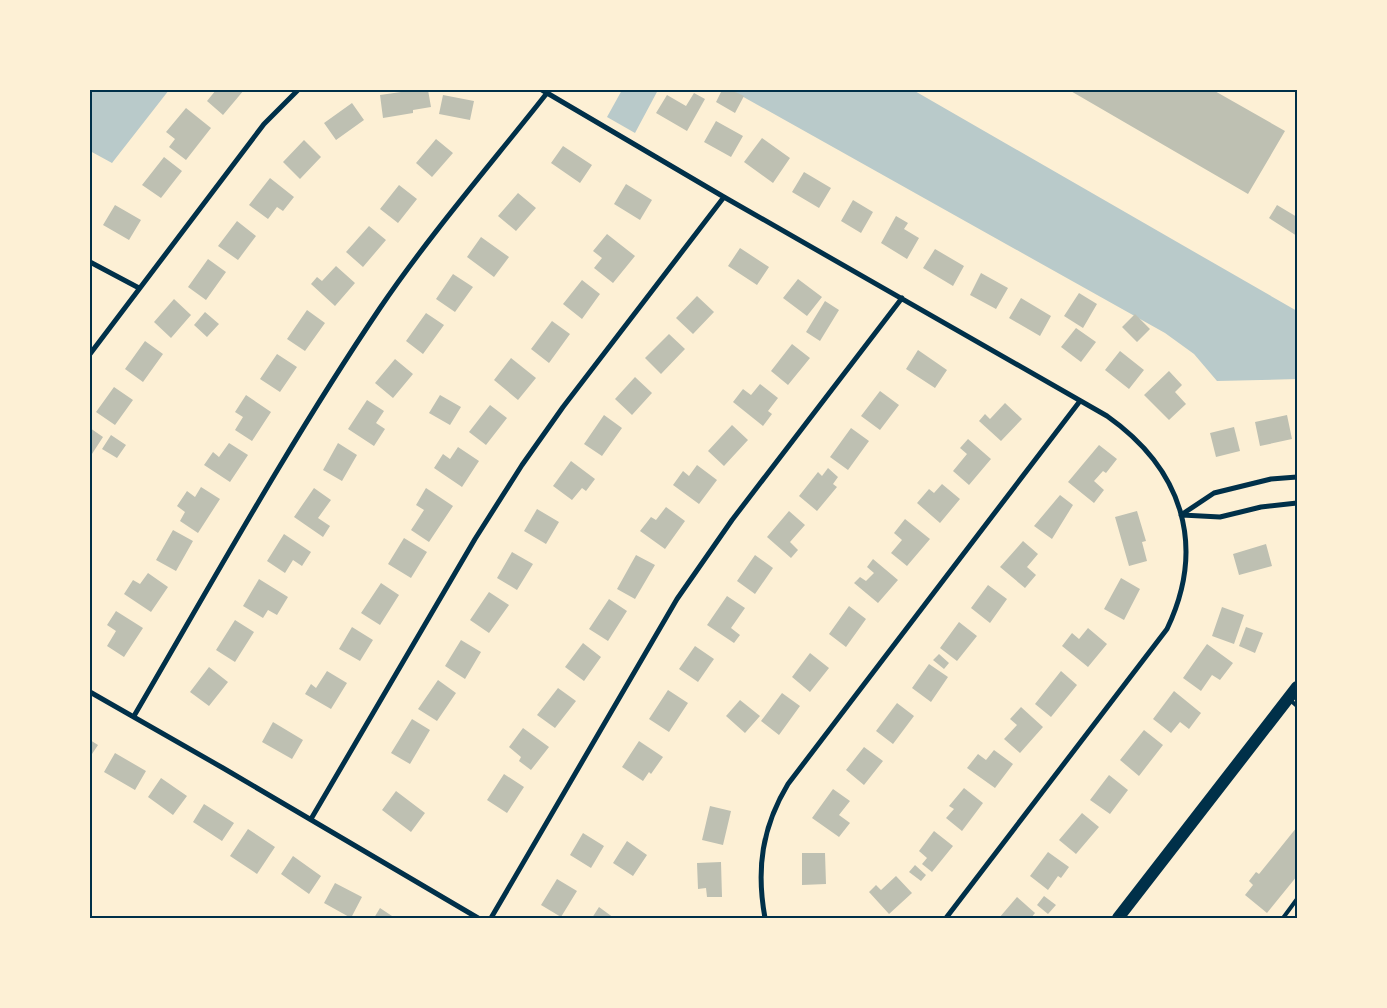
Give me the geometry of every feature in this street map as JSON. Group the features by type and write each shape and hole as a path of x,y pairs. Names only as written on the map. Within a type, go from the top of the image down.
{"main road":[{"path":"1120,917 1292,702 1297,687"}],"street":[{"path":"90,354 264,124 298,90"},
{"path":"134,716 305,426 362,336 412,265 545,92 724,197 1107,416 1137,440 1160,469 1182,515 1186,532 1186,571 1178,602 1166,629 946,918"},
{"path":"311,819 512,479 562,407 724,197"},
{"path":"90,262 139,288"},
{"path":"491,918 688,583 732,520 902,298"},
{"path":"765,918 760,878 761,856 772,815 788,784 1080,401"},
{"path":"1182,515 1214,493 1271,479 1297,477"},
{"path":"1182,515 1220,517 1261,507 1297,502"},
{"path":"90,692 478,918"}],"lane":[{"path":"1282,918 1297,899"}],"shaded area":[{"path":"90,90 169,90 112,163 90,151"},
{"path":"622,90 658,90 635,133 607,117"},
{"path":"731,90 913,90 1297,311 1297,379 1217,381 1194,354 1165,333"}],"building":[{"path":"216,90 244,90 223,115 207,101"},
{"path":"428,90 431,107 413,110 413,113 383,118 380,95"},
{"path":"722,90 731,90 744,96 735,113 716,102"},
{"path":"1069,90 1213,90 1285,131 1248,194"},
{"path":"694,93 705,99 687,131 656,113 667,95 686,106"},
{"path":"443,95 474,101 470,120 439,114"},
{"path":"352,103 364,120 336,140 324,123"},
{"path":"186,108 211,128 186,160 169,147 175,139 166,132"},
{"path":"716,121 743,136 731,157 704,142"},
{"path":"762,138 790,158 773,183 744,162"},
{"path":"436,139 453,153 432,177 416,163"},
{"path":"304,140 321,157 300,179 283,162"},
{"path":"563,146 592,165 580,183 551,163"},
{"path":"164,157 182,171 161,198 142,185"},
{"path":"804,172 831,188 819,208 792,192"},
{"path":"270,178 294,197 283,211 277,207 268,219 249,205"},
{"path":"626,184 652,200 640,220 614,204"},
{"path":"399,185 417,199 398,223 380,209"},
{"path":"518,193 536,208 516,231 498,216"},
{"path":"853,200 873,212 861,233 841,221"},
{"path":"115,205 141,220 129,240 103,225"},
{"path":"1277,205 1297,217 1297,236 1269,218"},
{"path":"896,216 908,223 904,229 919,238 907,259 881,243"},
{"path":"237,221 256,236 238,260 218,246"},
{"path":"369,226 386,240 363,267 346,252"},
{"path":"607,234 635,256 613,283 594,268 602,258 593,251"},
{"path":"481,237 509,257 494,277 467,257"},
{"path":"740,248 769,267 757,285 728,266"},
{"path":"935,249 964,266 953,286 923,268"},
{"path":"208,259 226,272 206,300 188,287"},
{"path":"336,266 355,283 335,306 311,284 317,277 322,281"},
{"path":"981,273 1008,288 996,309 970,295"},
{"path":"453,274 473,287 455,312 436,299"},
{"path":"798,279 822,297 807,316 783,298"},
{"path":"582,280 600,294 582,319 563,304"},
{"path":"1079,293 1097,304 1083,328 1064,316"},
{"path":"697,296 714,312 693,334 676,318"},
{"path":"1021,298 1051,316 1040,336 1009,318"},
{"path":"174,299 191,315 171,338 154,322"},
{"path":"825,301 839,310 820,341 806,332"},
{"path":"307,310 325,323 305,351 287,339"},
{"path":"205,312 219,324 207,337 194,325"},
{"path":"426,313 444,325 423,354 406,341"},
{"path":"1135,314 1150,329 1137,342 1122,327"},
{"path":"552,321 570,334 549,363 531,349"},
{"path":"1076,328 1096,342 1081,362 1061,347"},
{"path":"669,334 685,349 661,374 645,358"},
{"path":"145,341 163,354 143,382 125,369"},
{"path":"792,344 810,358 788,385 771,371"},
{"path":"918,350 947,370 935,388 906,369"},
{"path":"1120,351 1144,370 1129,389 1105,370"},
{"path":"277,354 297,367 280,392 260,379"},
{"path":"511,358 536,378 518,400 494,380"},
{"path":"395,359 413,374 393,398 375,383"},
{"path":"1169,371 1182,385 1175,392 1186,404 1169,420 1144,395"},
{"path":"635,377 652,393 632,415 615,399"},
{"path":"760,384 778,398 768,411 772,414 763,426 733,402 743,389 751,395"},
{"path":"114,387 133,400 115,425 96,412"},
{"path":"880,391 899,405 880,430 861,416"},
{"path":"246,395 271,412 252,441 235,430 243,417 235,412"},
{"path":"440,395 461,407 450,425 429,413"},
{"path":"367,400 384,411 376,423 385,429 374,446 348,429"},
{"path":"1005,403 1022,419 1001,441 979,421 985,414 990,419"},
{"path":"490,405 507,418 486,445 469,432"},
{"path":"604,415 622,428 602,456 584,444"},
{"path":"1287,415 1292,439 1260,446 1255,422"},
{"path":"732,425 748,440 724,466 708,451"},
{"path":"1234,427 1240,451 1216,457 1210,433"},
{"path":"90,428 103,437 90,457"},
{"path":"851,428 869,441 848,470 830,457"},
{"path":"111,435 126,445 117,458 102,449"},
{"path":"968,439 991,459 969,485 953,471 967,454 960,448"},
{"path":"229,443 248,455 230,482 204,465 213,452 219,457"},
{"path":"338,443 357,455 342,481 323,470"},
{"path":"1099,445 1117,459 1106,473 1103,471 1094,481 1104,490 1094,503 1068,482"},
{"path":"458,447 479,461 462,487 434,468 443,454 450,459"},
{"path":"571,461 595,479 586,491 582,488 572,500 553,486"},
{"path":"697,465 717,480 699,504 673,485 683,471 689,476"},
{"path":"828,468 838,477 833,484 837,487 817,511 799,496 818,472 822,476"},
{"path":"942,484 960,499 940,523 917,503 929,489 934,493"},
{"path":"201,487 220,499 198,533 180,521 185,512 177,506 187,491 195,497"},
{"path":"314,488 331,500 318,518 330,526 323,537 294,517"},
{"path":"426,488 453,506 429,542 411,530 424,510 416,505"},
{"path":"1060,495 1073,505 1052,539 1034,526"},
{"path":"666,507 685,521 665,549 640,531 651,517 656,520"},
{"path":"537,509 559,522 546,544 524,531"},
{"path":"789,511 805,525 790,542 798,550 791,558 767,537"},
{"path":"1137,511 1146,541 1142,542 1147,561 1129,566 1115,517"},
{"path":"905,519 930,539 907,566 891,553 902,540 894,533"},
{"path":"173,530 193,541 176,571 156,560"},
{"path":"284,534 311,552 302,566 293,560 285,573 267,561"},
{"path":"404,538 427,552 411,578 388,564"},
{"path":"1023,541 1038,554 1027,567 1036,575 1025,588 1000,567"},
{"path":"1266,544 1272,566 1239,575 1233,554"},
{"path":"512,552 533,564 517,590 497,578"},
{"path":"636,555 655,565 635,599 617,589"},
{"path":"755,555 773,568 755,594 737,581"},
{"path":"873,559 898,580 878,603 854,583 860,577 866,581 874,573 867,567"},
{"path":"148,573 168,587 151,612 124,594 133,580 140,584"},
{"path":"1121,578 1140,589 1124,620 1104,609"},
{"path":"259,579 288,597 277,615 268,610 263,618 243,606"},
{"path":"381,583 399,595 380,625 361,613"},
{"path":"988,585 1007,599 990,623 971,608"},
{"path":"489,592 509,605 489,633 470,620"},
{"path":"727,596 745,608 731,628 740,635 734,643 707,625"},
{"path":"609,599 627,611 608,641 589,629"},
{"path":"849,606 866,619 846,647 829,634"},
{"path":"1222,607 1244,615 1234,644 1212,636"},
{"path":"116,611 143,628 124,657 107,646 116,631 107,625"},
{"path":"235,620 254,632 235,662 216,650"},
{"path":"959,622 977,636 957,661 940,648"},
{"path":"352,627 373,640 360,661 339,649"},
{"path":"1246,627 1263,633 1255,653 1239,646"},
{"path":"1088,628 1107,644 1088,667 1062,646 1072,633 1079,639"},
{"path":"461,640 481,652 465,679 445,666"},
{"path":"583,643 601,657 584,681 565,667"},
{"path":"1207,644 1233,663 1220,680 1212,675 1201,691 1183,678"},
{"path":"695,646 714,659 698,682 679,669"},
{"path":"810,653 829,668 810,692 792,677"},
{"path":"939,654 949,663 944,669 933,660"},
{"path":"929,664 948,677 931,702 912,688"},
{"path":"209,667 228,682 209,706 190,692"},
{"path":"327,671 347,683 331,709 305,694 311,684 316,688"},
{"path":"1061,671 1077,685 1051,717 1035,704"},
{"path":"438,680 456,693 437,721 418,709"},
{"path":"558,688 576,701 555,728 537,715"},
{"path":"668,690 688,703 669,732 649,719"},
{"path":"1174,691 1201,713 1189,729 1180,722 1171,733 1153,719"},
{"path":"782,693 800,706 779,735 761,721"},
{"path":"740,700 760,716 745,733 726,716"},
{"path":"897,703 914,716 893,744 876,731"},
{"path":"1021,707 1043,727 1020,753 1004,739 1017,725 1010,719"},
{"path":"412,719 430,730 410,764 391,753"},
{"path":"273,722 303,740 292,759 262,742"},
{"path":"523,728 549,747 531,770 519,761 521,757 509,747"},
{"path":"1144,730 1163,745 1139,776 1120,760"},
{"path":"90,740 98,745 90,757"},
{"path":"639,741 663,757 651,774 649,772 643,781 622,767"},
{"path":"864,747 883,761 864,785 846,770"},
{"path":"994,750 1013,764 995,788 967,768 978,754 986,760"},
{"path":"115,753 146,771 135,790 104,772"},
{"path":"504,774 524,787 507,813 487,800"},
{"path":"1109,775 1128,790 1110,814 1090,800"},
{"path":"161,778 187,796 173,815 148,797"},
{"path":"964,788 983,803 962,831 946,818 954,809 949,806"},
{"path":"833,789 850,801 839,815 850,823 839,837 812,818"},
{"path":"396,791 425,813 411,832 382,810"},
{"path":"204,804 234,823 222,841 193,822"},
{"path":"710,806 731,811 723,845 702,840"},
{"path":"1082,813 1099,827 1076,854 1059,840"},
{"path":"1297,827 1297,876 1267,913 1245,895 1253,885 1249,881 1256,872 1259,874"},
{"path":"248,829 275,847 257,874 230,856"},
{"path":"934,831 953,846 932,872 922,864 927,858 919,851"},
{"path":"583,833 604,846 591,868 570,855"},
{"path":"627,841 647,855 633,876 613,863"},
{"path":"1048,852 1069,867 1061,878 1058,876 1048,890 1030,876"},
{"path":"802,853 825,853 826,884 802,885"},
{"path":"293,856 321,876 309,894 281,874"},
{"path":"721,862 722,897 707,897 706,888 698,889 697,863"},
{"path":"915,865 926,875 921,881 909,872"},
{"path":"896,876 912,893 889,914 869,892 876,885 881,890"},
{"path":"557,879 577,891 561,917 541,905"},
{"path":"335,883 362,897 351,918 324,903"},
{"path":"1044,896 1056,905 1048,914 1037,905"},
{"path":"1017,897 1035,913 1031,918 999,918"},
{"path":"599,907 614,918 592,918"},
{"path":"380,908 395,918 374,918"}]}
